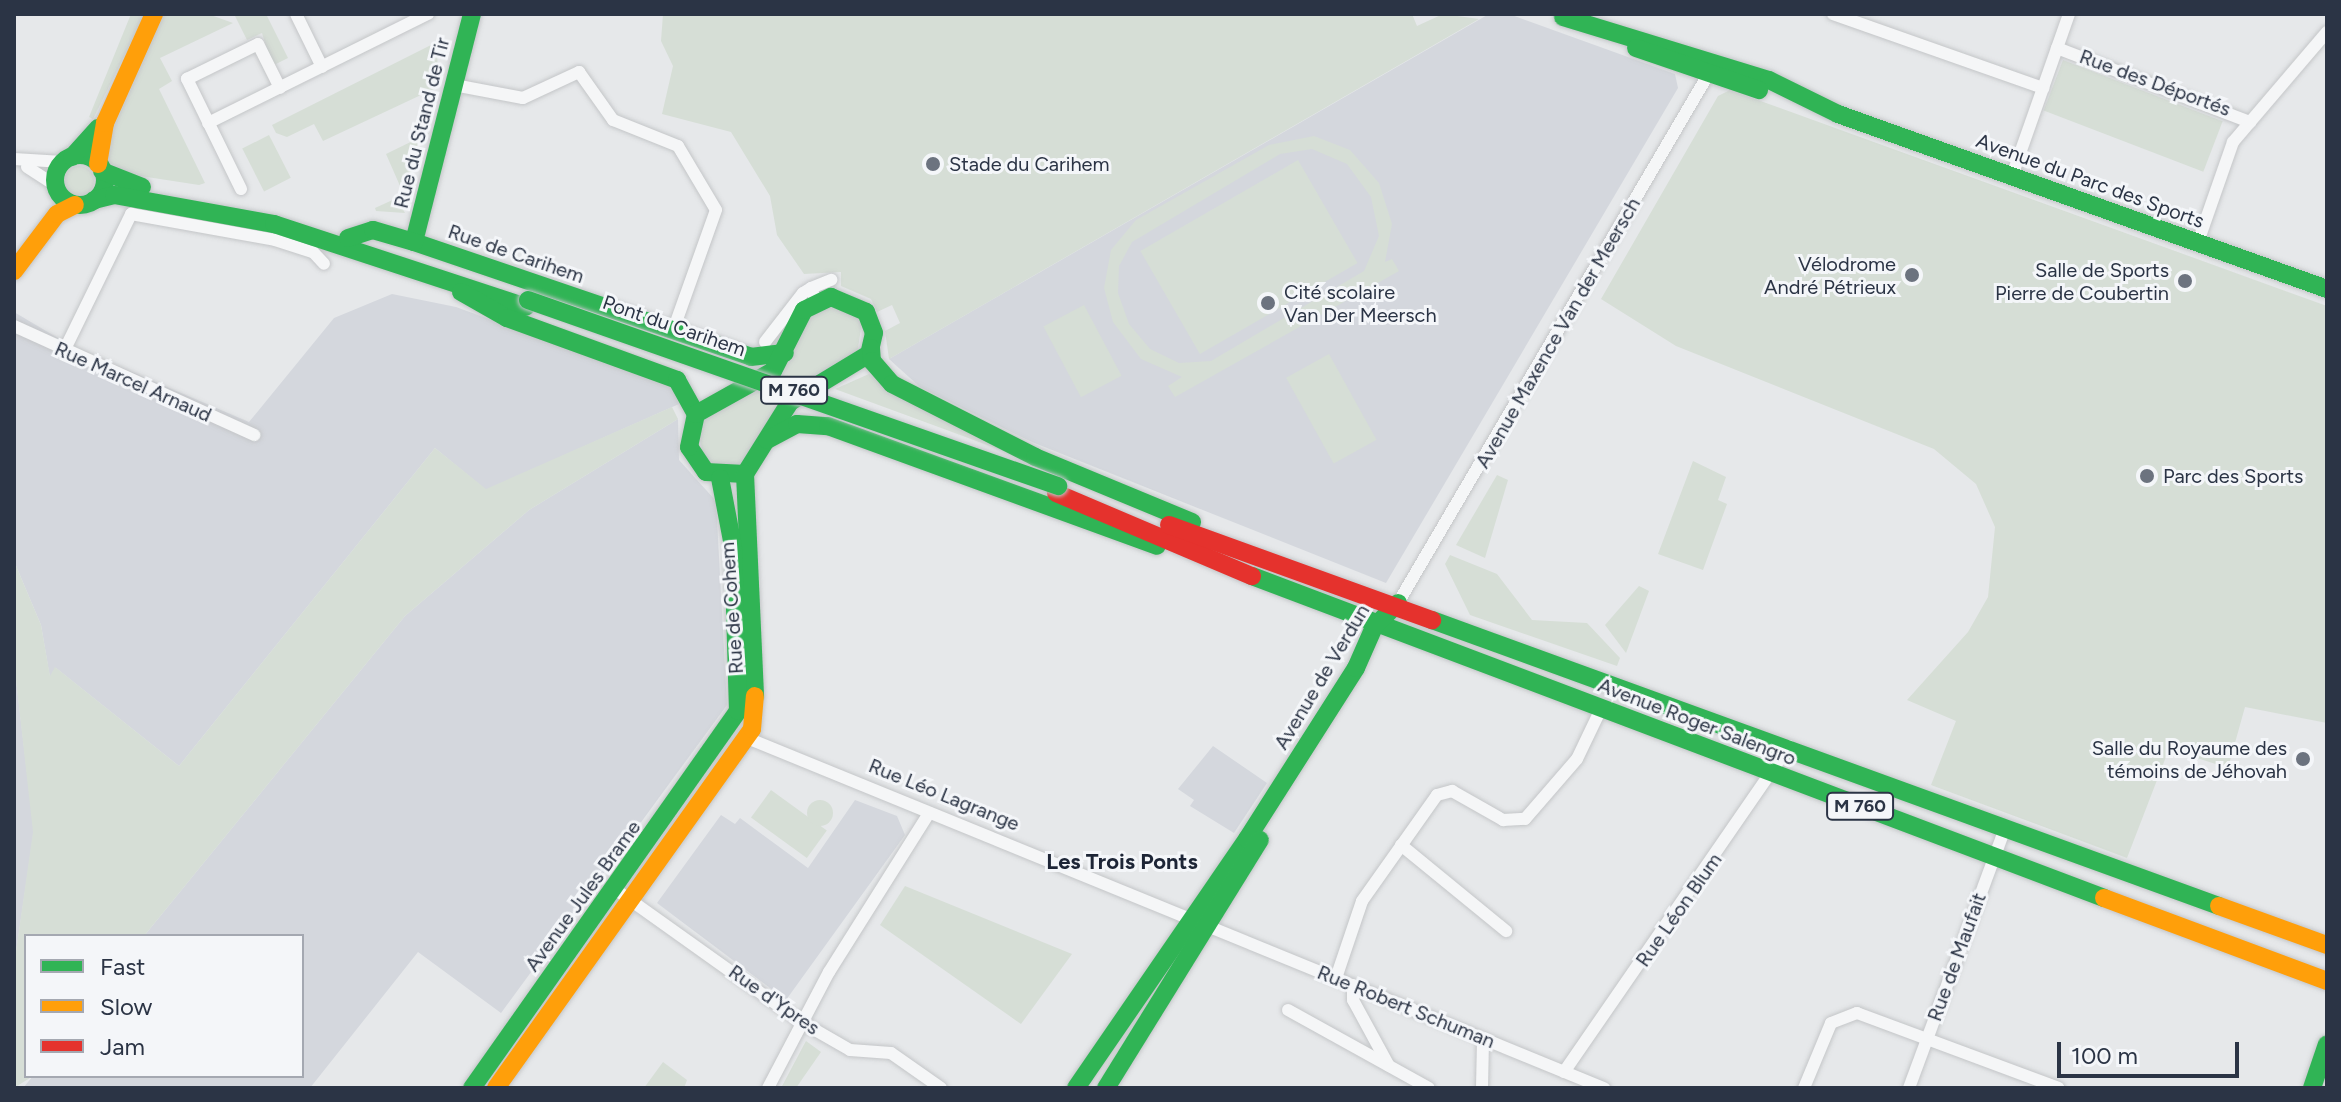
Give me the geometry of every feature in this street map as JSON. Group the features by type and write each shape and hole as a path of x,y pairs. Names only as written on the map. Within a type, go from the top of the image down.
{"main road":[{"path":"94,200 113,106 154,14"},
{"name":"Rue du Stand de Tir","path":"412,256 472,14"},
{"name":"Avenue du Parc des Sports","path":"1558,16 1712,68 2327,289"},
{"path":"14,251 56,188 68,160 113,106"},
{"path":"68,160 100,168 119,182 262,210 348,238 373,230 412,256"},
{"path":"14,271 57,214 75,205 56,188"},
{"name":"Rue de Carihem","path":"75,205 114,195 263,222 412,256 673,331 756,359 785,353"},
{"name":"Pont du Carihem","path":"412,256 450,280 527,304 1057,490"},
{"name":"Pont du Carihem","path":"412,256 527,304"},
{"path":"450,280 507,318 677,380 696,414 690,452 720,478 745,474 799,395 858,365 871,348"},
{"path":"696,414 763,381 785,353 813,294 839,297 861,307 872,326 871,348 882,376 906,392 1252,553"},
{"path":"767,440 797,424 828,426 1246,574"},
{"name":"Rue de Cohem","path":"745,474 751,680 747,738"},
{"name":"Rue de Cohem","path":"720,478 748,638"},
{"name":"Avenue Roger Salengro","path":"1057,490 1398,603 2327,945"},
{"name":"Avenue Roger Salengro","path":"1057,490 1381,630 1601,709 2327,981"},
{"name":"Avenue de Verdun","path":"1076,1088 1281,785 1398,603"},
{"name":"Avenue de Verdun","path":"1106,1088 1207,927 1381,630"},
{"name":"Rue de Cohem","path":"730,729 751,680"},
{"name":"Rue Léo Lagrange","path":"730,729 747,738"},
{"name":"Avenue Jules Brame","path":"472,1088 730,729"},
{"name":"Avenue Jules Brame","path":"501,1086 747,738"},
{"path":"2312,1088 2327,1044"}],"street":[{"path":"296,14 322,67"},
{"path":"395,14 402,27"},
{"name":"Rue du Stand de Tir","path":"208,123 428,14"},
{"path":"2012,176 2069,14"},
{"path":"1841,15 2043,88"},
{"path":"2198,242 2230,147 2327,32"},
{"path":"241,189 187,79 258,44 280,88"},
{"name":"Rue des Déportés","path":"2057,48 2250,122"},
{"name":"Avenue Maxence Van der Meersch","path":"1398,603 1712,68"},
{"path":"454,85 523,98 579,72 613,120 678,146 716,210 673,331"},
{"path":"14,159 68,160"},
{"path":"14,159 56,188"},
{"path":"64,351 131,214 275,240 313,252 324,264"},
{"path":"765,342 831,280"},
{"name":"Rue Marcel Arnaud","path":"14,326 254,435"},
{"path":"1336,978 1362,901 1445,790 1506,822 1529,818 1580,754 1601,709"},
{"name":"Rue Léo Lagrange","path":"747,738 1207,927"},
{"name":"Rue Léon Blum","path":"1564,1072 1774,775 1790,746"},
{"path":"768,1088 803,1023 929,813"},
{"name":"Rue de Maufait","path":"1909,1088 2006,826"},
{"path":"1401,845 1506,931"},
{"name":"Rue d'Ypres","path":"615,889 803,1023 850,1050 891,1053 941,1088"},
{"name":"Rue Robert Schuman","path":"1207,927 1604,1088"},
{"path":"1353,985 1353,1000 1389,1066"},
{"path":"1288,1010 1429,1088"},
{"path":"1804,1088 1828,1028 1841,1016 1864,1014 2059,1088"},
{"path":"1482,1088 1483,1039"},
{"path":"483,1072 501,1086"}],"shaded area":[{"path":"131,14 145,14 93,119 89,117"},
{"path":"164,14 208,14 233,23 160,58 172,81 159,89 205,183 199,185 134,175 107,162 112,131"},
{"path":"234,14 266,14 288,58 272,66 262,33 247,40"},
{"name":"Stade du Carihem","path":"663,14 1412,14 1417,26 1443,14 1479,19 889,359 885,331 900,323 892,305 877,312 871,299 841,286 841,272 804,274 777,235 770,196 731,132 662,114 673,66 661,41"},
{"name":"Cité scolaire Van Der Meersch","path":"1489,14 1509,14 1675,74 1678,88 1386,583 1032,442 920,387 889,359"},
{"path":"437,42 438,87 323,141 314,124 287,137 276,133 272,125"},
{"path":"2063,60 2223,121 2203,172 2044,110"},
{"name":"Parc des Sports","path":"1730,90 2327,306 2327,723 2245,707 2228,768 2169,749 2127,858 1931,785 1956,721 1907,700 1968,632 1988,597 1995,527 1976,484 1934,449 1676,346 1601,299 1718,96"},
{"path":"431,132 418,142 407,193 411,211 386,154"},
{"path":"269,135 291,178 264,191 242,149"},
{"path":"1314,136 1350,150 1379,183 1392,224 1385,262 1392,259 1399,271 1175,397 1168,386 1182,377 1141,359 1113,322 1104,288 1111,250 1136,220 1269,145","holes":["1312,149 1347,164 1371,197 1379,236 1364,271 1211,361 1179,363 1150,349 1129,324 1118,293 1119,266 1132,242 1280,154"]},
{"path":"1298,160 1358,263 1200,354 1140,251"},
{"path":"79,166 90,170 94,181 90,192 79,196 68,192 64,181 68,170"},
{"path":"397,198 405,213 376,211 375,208"},
{"path":"392,294 456,307 673,386 679,404 486,490 435,448 179,766 56,668 50,678 41,625 14,561 14,312 73,347 249,422 334,318"},
{"path":"826,305 852,309 862,321 857,355 797,384 751,460 732,470 704,462 698,426 705,414 773,385 805,321"},
{"path":"1084,305 1122,376 1081,397 1043,327"},
{"path":"1329,354 1377,440 1334,463 1286,378"},
{"path":"869,374 875,378 1023,458 835,389"},
{"path":"672,407 678,419 529,510 405,616 146,934 24,934 24,1078 30,1078 14,1088 14,965 33,832 14,662 14,561 41,625 50,676 55,667 179,766 435,448 486,489"},
{"path":"678,419 679,460 716,501 727,705 501,1013 418,952 310,1088 23,1088 31,1078 304,1078 304,934 146,934 405,616 529,510"},
{"path":"1693,461 1726,477 1718,500 1727,504 1703,570 1658,554"},
{"path":"1497,475 1508,480 1485,558 1456,545"},
{"path":"1450,555 1497,574 1532,620 1587,623 1620,658 1617,666 1470,615 1445,564"},
{"path":"1639,586 1649,591 1626,653 1605,625"},
{"path":"14,662 34,832 14,965"},
{"path":"1213,746 1267,783 1234,833 1190,806 1194,800 1178,789"},
{"path":"771,790 827,831 807,858 751,818"},
{"path":"820,800 830,803 833,813 830,823 820,826 810,823 807,813 810,803"},
{"path":"855,800 897,816 905,835 786,1000 657,903 721,815 735,824 740,818 808,868"},
{"path":"905,886 1072,954 1021,1024 880,925"},
{"path":"806,1041 821,1052 796,1088 781,1088"},
{"path":"663,1062 687,1080 684,1088 644,1088"}],"traffic: fast":[{"path":"472,14 414,242 751,357 785,353"},
{"path":"1563,17 1769,80 1838,114 2327,289"},
{"path":"1636,48 1759,90"},
{"path":"72,157 98,128"},
{"path":"80,155 97,163 105,180 97,197 80,205 63,197 55,180 63,163 80,155"},
{"path":"102,171 142,187"},
{"path":"94,200 114,195 274,224 526,307"},
{"path":"348,238 373,230 414,242"},
{"path":"461,292 507,318 677,380 696,414"},
{"path":"831,297 866,312 874,333 869,354 790,402 745,474 706,472 689,447 696,414 773,371 804,310 831,297"},
{"path":"528,300 1058,486"},
{"path":"871,348 872,361 892,384 1035,457 1192,522"},
{"path":"767,440 797,424 828,426 1157,546"},
{"path":"745,474 755,696"},
{"path":"472,1088 738,711 733,546 720,478"},
{"path":"1252,576 2104,898"},
{"path":"1076,1088 1247,839 1356,668 1374,627 1398,603"},
{"path":"1432,620 2219,906"},
{"path":"1106,1088 1260,840"},
{"path":"2312,1088 2327,1044"}],"traffic: slow":[{"path":"98,164 105,123 154,14"},
{"path":"14,271 57,214 75,205"},
{"path":"496,1088 752,729 755,696"},
{"path":"2104,898 2327,981"},
{"path":"2219,906 2327,945"}],"traffic: jam":[{"path":"1056,493 1252,576"},
{"path":"1169,525 1432,620"}],"place":[{"name":"Stade du Carihem","path":"933,164"},
{"name":"Vélodrome André Pétrieux","path":"1912,275"},
{"name":"Salle de Sports Pierre de Coubertin","path":"2185,281"},
{"name":"Cité scolaire Van Der Meersch","path":"1268,303"},
{"name":"Parc des Sports","path":"2147,476"},
{"name":"Salle du Royaume des témoins de Jéhovah","path":"2303,759"}],"district":[{"name":"Les Trois Ponts","path":"1122,862"}]}
